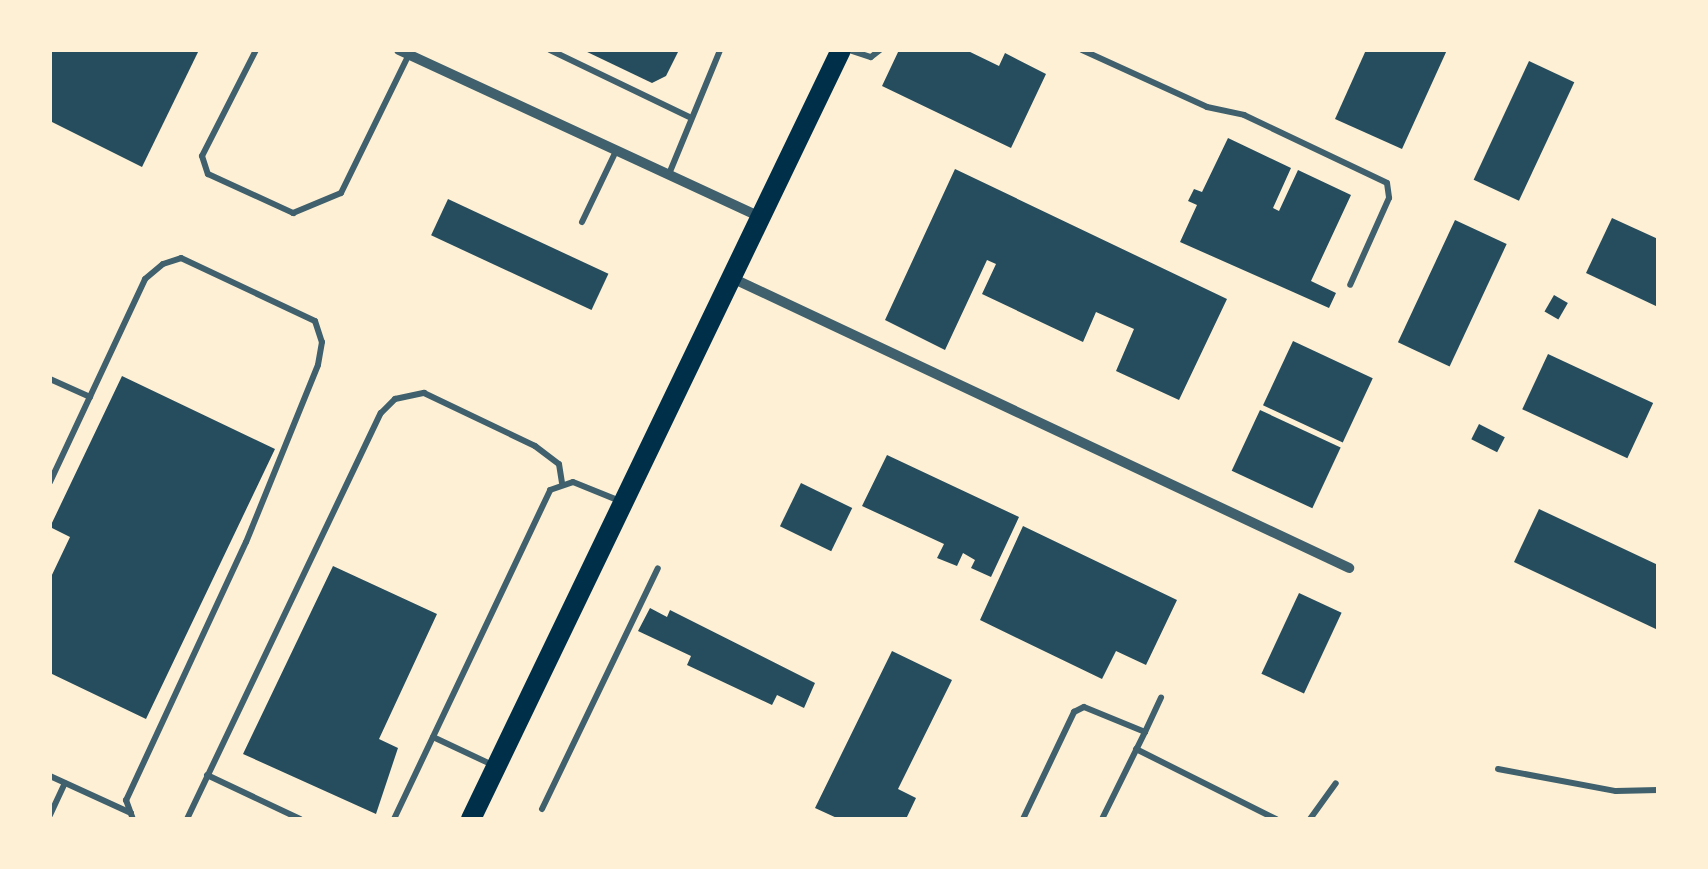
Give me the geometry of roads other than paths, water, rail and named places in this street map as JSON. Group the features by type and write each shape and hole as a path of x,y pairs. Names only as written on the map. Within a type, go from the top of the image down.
{"main road":[{"path":"470,819 841,50"}],"street":[{"path":"407,52 760,218"},
{"path":"732,278 1348,568"}],"lane":[{"path":"256,50 202,156 208,174 292,213 341,193 407,52"},
{"path":"550,50 690,117"},
{"path":"668,176 720,50"},
{"path":"850,50 871,57 880,50"},
{"path":"1082,50 1207,107 1244,115 1387,183 1389,198 1350,285"},
{"path":"582,222 616,151"},
{"path":"50,482 145,278 181,258 315,322 322,342 246,542 126,800 132,816"},
{"path":"50,380 90,397"},
{"path":"187,819 381,412 395,398 424,393 535,446 559,464 562,484"},
{"path":"394,819 550,490 562,484 622,502"},
{"path":"542,810 658,568"},
{"path":"1102,819 1161,698"},
{"path":"1024,819 1074,712 1100,710 1145,732"},
{"path":"432,737 496,766"},
{"path":"1136,750 1276,819"},
{"path":"1498,769 1616,791 1658,790"},
{"path":"208,775 300,819"},
{"path":"50,776 132,816"},
{"path":"50,816 66,783"},
{"path":"1310,819 1336,783"}]}
